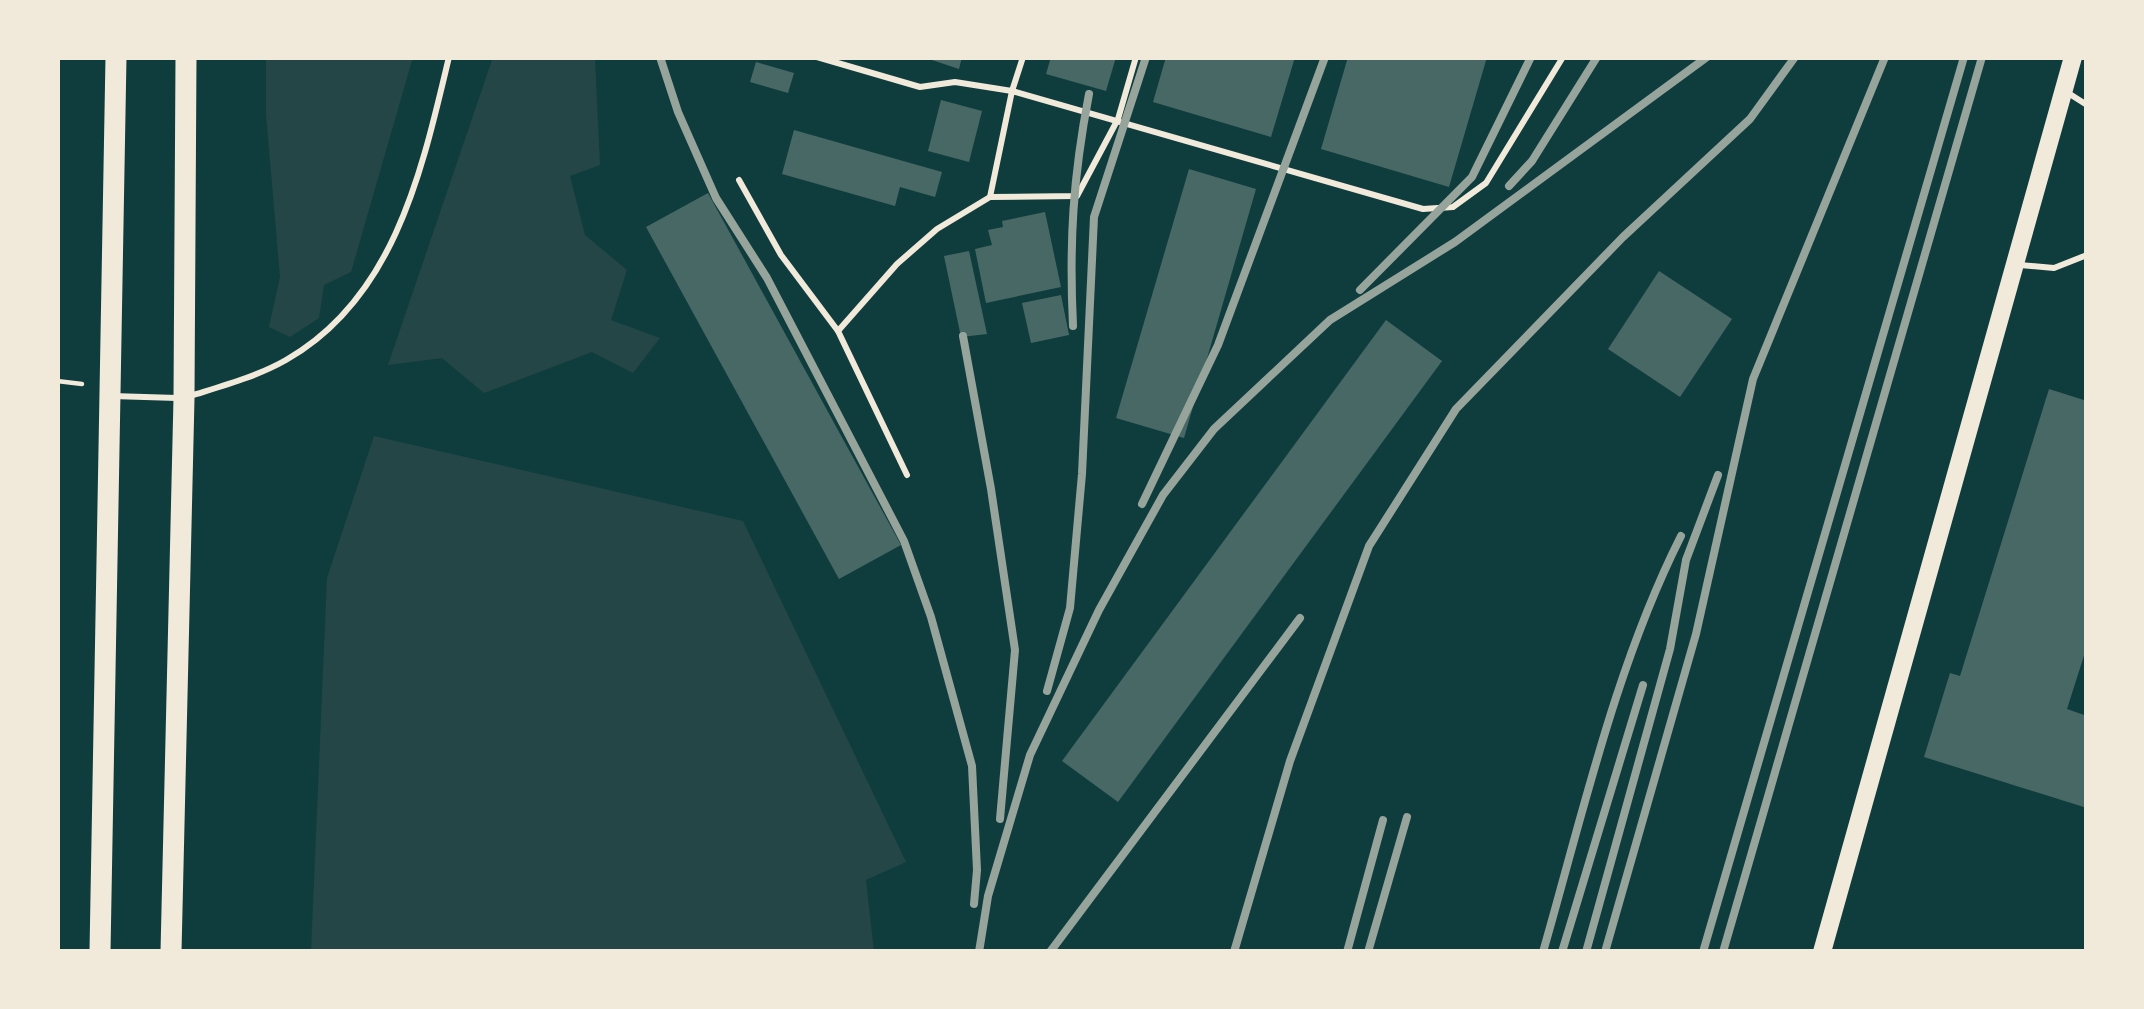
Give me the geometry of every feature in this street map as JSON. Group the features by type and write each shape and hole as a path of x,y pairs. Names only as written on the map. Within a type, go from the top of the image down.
{"main road":[{"path":"100,952 116,57"},
{"path":"171,952 184,398 185,57"},
{"path":"1822,952 2074,57"}],"lane":[{"path":"108,396 184,398 236,382 298,353 331,328 363,292 392,242 418,180 448,57"},
{"path":"817,57 920,87 955,82 1012,91 1439,211 1468,200 1486,183 1563,57"},
{"path":"990,197 1023,57"},
{"path":"838,331 897,264 937,229 990,197 1077,196 1118,119 1136,57"},
{"path":"2064,90 2087,105"},
{"path":"739,180 781,255 838,331 907,475"},
{"path":"2017,264 2054,268 2087,255"}],"path":[{"path":"57,381 82,384"}],"shaded area":[{"path":"266,57 413,57 351,272 324,285 319,318 290,337 269,327 280,277 266,114"},
{"path":"493,57 595,57 600,165 570,176 585,235 627,270 611,320 660,338 633,373 592,352 484,393 442,358 388,365"},
{"path":"374,436 743,521 906,862 866,880 874,952 311,952 327,578"}],"building":[{"path":"923,57 962,57 959,69"},
{"path":"1051,57 1116,57 1106,91 1046,74"},
{"path":"1166,57 1295,57 1271,137 1153,102"},
{"path":"1348,57 1487,57 1449,187 1321,149"},
{"path":"756,62 794,73 788,93 750,82"},
{"path":"941,100 982,111 969,162 928,151"},
{"path":"794,130 942,172 935,197 900,187 895,206 782,174"},
{"path":"1189,169 1256,189 1184,438 1116,418"},
{"path":"708,193 901,545 839,579 646,227"},
{"path":"1045,212 1061,287 986,303 975,249 992,245 988,230 1003,227 1002,221"},
{"path":"969,251 987,334 961,337 944,256"},
{"path":"1659,271 1732,319 1680,397 1608,349"},
{"path":"1061,295 1069,335 1031,343 1022,303"},
{"path":"1386,320 1442,361 1118,802 1062,761"},
{"path":"2049,389 2087,401 2087,646 2067,709 2087,716 2087,808 1924,757 1950,673 1960,676"}],"railway":[{"path":"660,57 716,198 767,278 904,541 931,617 972,766 974,904"},
{"path":"1047,691 1070,608 1082,474 1094,217 1146,57"},
{"path":"1142,504 1218,345 1325,57"},
{"path":"1360,290 1472,177 1531,57"},
{"path":"1509,186 1532,161 1597,57"},
{"path":"979,952 988,896 1030,755 1099,610 1163,495 1214,429 1330,320 1455,242 1707,57"},
{"path":"1234,952 1290,761 1369,546 1456,409 1623,237 1750,119 1795,57"},
{"path":"1605,952 1696,634 1753,379 1885,57"},
{"path":"1703,952 1964,57"},
{"path":"1723,952 1982,57"},
{"path":"1073,326 1074,210 1089,94"},
{"path":"963,336 1015,650 1000,819"},
{"path":"1586,952 1670,649 1686,560 1718,475"},
{"path":"1543,952 1619,688 1681,536"},
{"path":"1050,952 1300,618"},
{"path":"1562,952 1643,685"},
{"path":"1368,952 1407,817"},
{"path":"1347,952 1383,820"}]}
